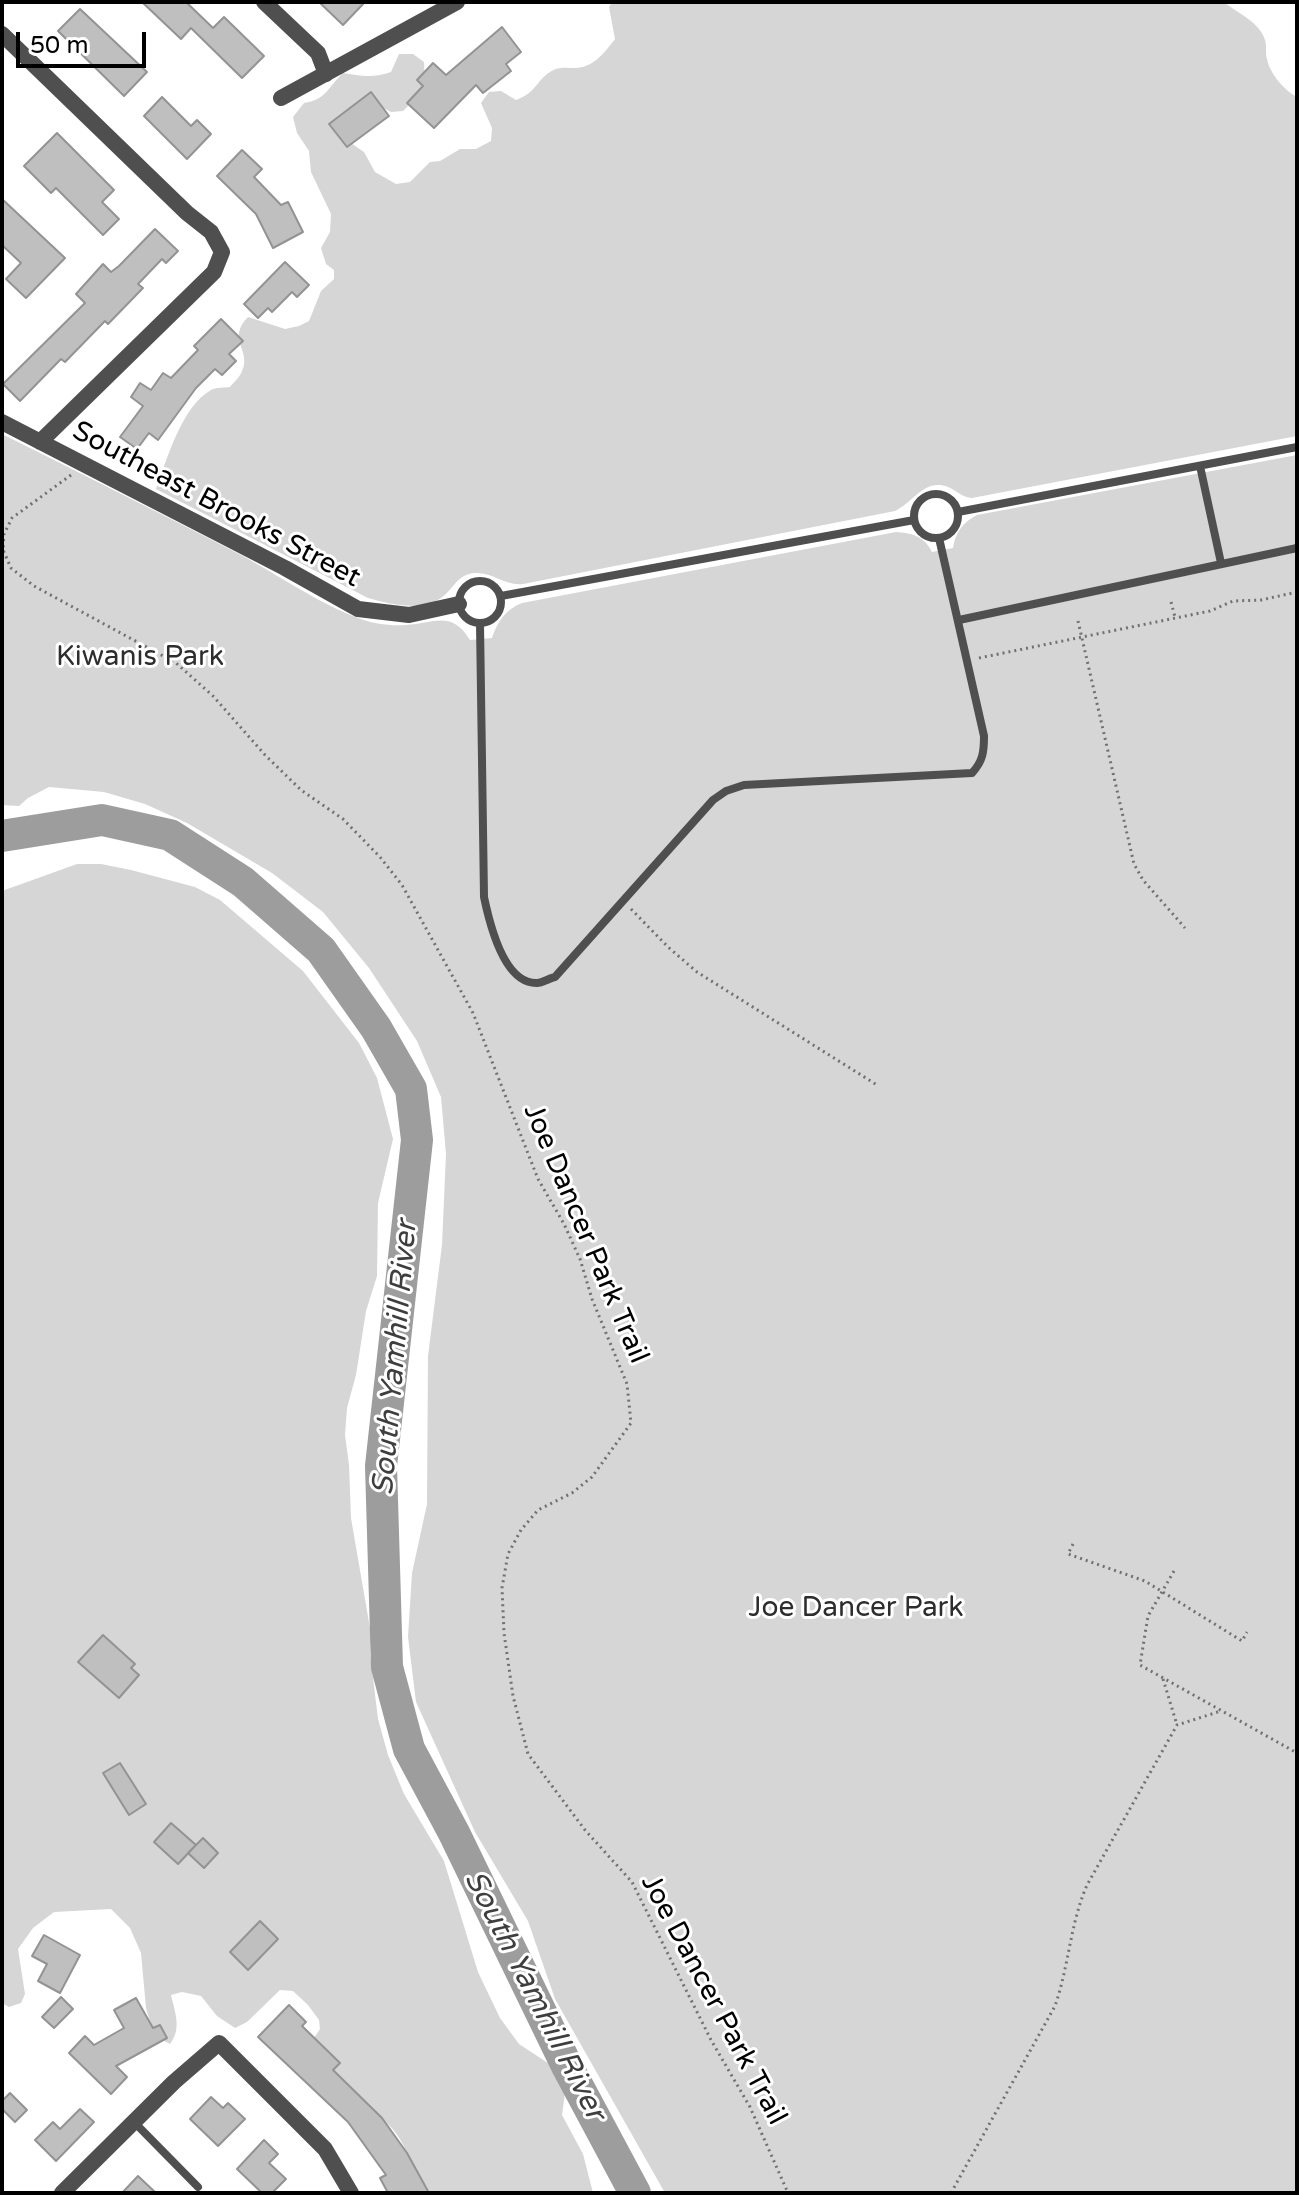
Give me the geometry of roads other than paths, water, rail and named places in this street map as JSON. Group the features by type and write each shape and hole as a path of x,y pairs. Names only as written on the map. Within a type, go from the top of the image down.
{"street":[{"path":"264,2 318,53 326,74"},
{"path":"281,98 457,2"},
{"path":"2,34 187,213 211,232 222,252 214,272 40,442"},
{"name":"Southeast Brooks Street","path":"2,422 358,609 409,615 459,604"},
{"path":"62,2193 174,2082 219,2043 325,2149 351,2193"}],"lane":[{"path":"958,512 1297,447"},
{"path":"1200,466 1221,563"},
{"path":"932,494 946,496 956,505 958,512 952,532 939,538 921,532 914,520 920,500 932,494"},
{"path":"501,596 914,520"},
{"path":"480,624 484,897 491,932 504,958 520,977 537,983 555,977 713,800 726,791 744,785 972,773 980,765 984,736 939,538"},
{"path":"959,620 1297,548"},
{"path":"480,580 493,585 501,596 502,603 497,615 480,624 468,620 459,604 462,590 480,580"},
{"path":"134,2122 198,2187"}],"waterway":[{"name":"South Yamhill River","path":"2,836 102,820 170,835 243,882 321,950 376,1028 411,1089 417,1140 381,1466 387,1667 409,1749 454,1833 567,2066 635,2193"}],"park label":[{"name":"Kiwanis Park","path":"140,658"},
{"name":"Joe Dancer Park","path":"856,1609"}]}
